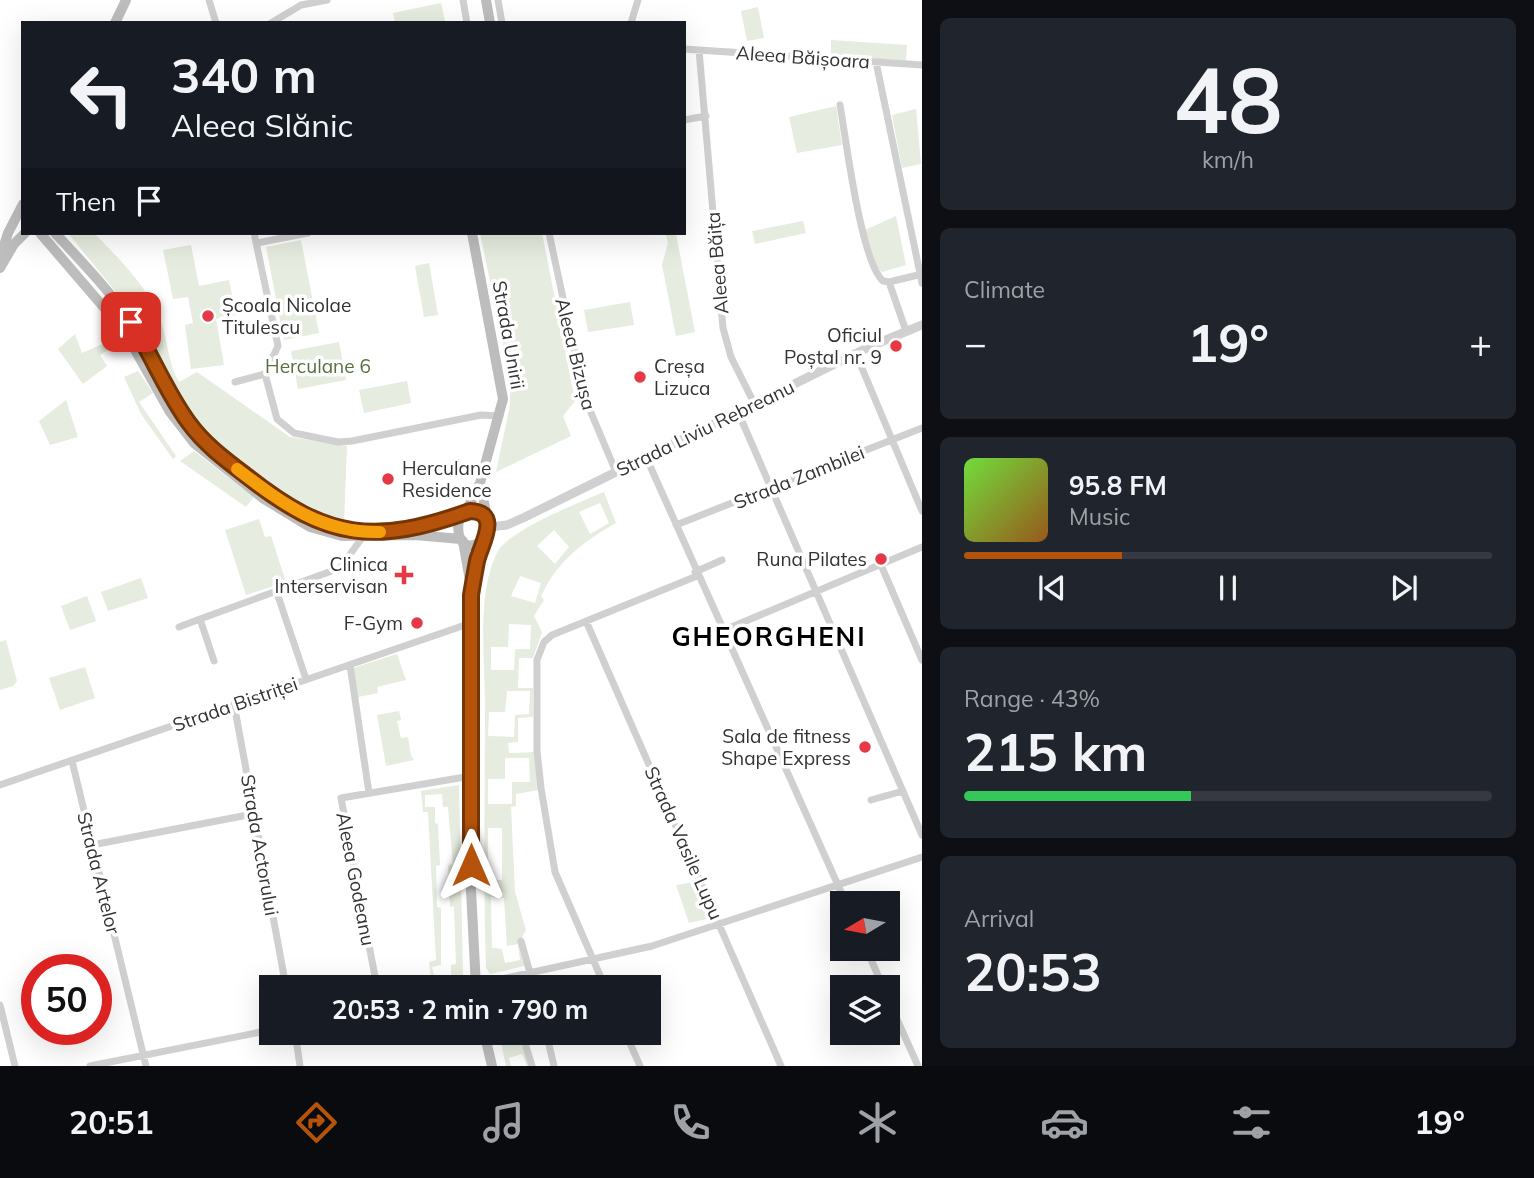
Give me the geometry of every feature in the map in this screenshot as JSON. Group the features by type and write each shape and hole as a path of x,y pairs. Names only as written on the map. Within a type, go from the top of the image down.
{"main road":[{"path":"116,21 126,0"},
{"path":"486,0 490,21"},
{"path":"0,258 20,210"},
{"path":"0,268 21,235"},
{"path":"42,235 125,332 170,412 205,454 264,499 301,523 330,533 362,538 415,535 462,540 474,544 487,527"},
{"path":"57,235 131,322 179,409 196,432 271,495 313,520 348,530 415,529 463,514 479,512 487,527 471,595"},
{"name":"Strada Unirii","path":"463,514 480,482 501,416 503,400 501,375 472,235"},
{"name":"Strada Unirii","path":"480,482 487,527"},
{"path":"463,514 456,528 462,540 471,595 472,975"},
{"path":"487,1045 492,1066"}],"street":[{"path":"209,0 215,21"},
{"path":"274,21 301,5 327,0"},
{"path":"463,0 467,21"},
{"path":"498,0 502,21"},
{"path":"632,21 638,0"},
{"name":"Aleea Băișoara","path":"686,49 922,65"},
{"name":"Aleea Băița","path":"699,50 706,116 712,233 723,328 732,357 754,403"},
{"path":"840,105 865,235 878,276 889,282 920,279 876,62"},
{"path":"686,120 706,116"},
{"path":"255,235 278,346 265,374 277,419 294,433 338,442 386,437 481,415 501,416"},
{"path":"257,243 298,235"},
{"name":"Aleea Bizușa","path":"548,235 588,408 616,472"},
{"path":"889,282 906,331"},
{"name":"Strada Liviu Rebreanu","path":"487,527 507,526 754,403 922,325"},
{"path":"856,354 922,511"},
{"path":"235,382 265,374"},
{"path":"738,412 922,835"},
{"name":"Strada Zambilei","path":"676,525 922,428"},
{"path":"646,457 696,574 840,891"},
{"path":"179,627 340,568 362,538"},
{"path":"722,631 922,547"},
{"path":"599,975 555,872 537,751 539,652 547,638 696,574 722,560"},
{"path":"881,565 922,660"},
{"path":"277,593 306,679"},
{"path":"200,620 214,661"},
{"name":"Strada Vasile Lupu","path":"586,621 781,1066"},
{"name":"Strada Bistriței","path":"0,785 471,623"},
{"name":"Aleea Godeanu","path":"350,664 369,793"},
{"name":"Strada Actorului","path":"234,704 284,975"},
{"name":"Strada Artelor","path":"72,761 146,1066"},
{"name":"Aleea Godeanu","path":"375,975 341,799 471,776"},
{"path":"871,800 903,791"},
{"path":"92,845 253,814"},
{"path":"518,975 652,946 922,857"},
{"path":"521,941 531,975"},
{"path":"0,1005 15,1066"},
{"path":"900,1026 918,1066"},
{"path":"90,1066 259,1032"},
{"path":"297,1045 300,1066"},
{"path":"526,1045 532,1066"},
{"path":"549,1045 554,1066"},
{"path":"631,1045 640,1066"}],"green space":[{"path":"441,3 445,21 395,21 393,13"},
{"path":"758,7 764,38 747,41 741,11"},
{"path":"831,40 907,45 906,62 831,54"},
{"path":"836,106 842,145 797,153 789,117"},
{"path":"916,109 921,164 902,168 892,115"},
{"path":"896,216 906,265 882,272 877,267 865,230"},
{"path":"803,221 806,233 755,244 752,231"},
{"path":"70,235 96,235 142,287 162,325 179,382 197,372 290,437 347,446 344,524 297,504 272,488 248,470 204,429 173,389 175,386 132,312"},
{"path":"480,235 542,235 575,401 563,416 571,436 496,472 510,405 510,378"},
{"path":"666,235 676,235 695,332 676,336 662,265 668,243"},
{"path":"301,240 319,333 284,340 266,247"},
{"path":"191,245 199,286 229,280 236,315 216,319 224,365 191,369 185,325 193,323 188,297 173,299 163,250"},
{"path":"429,263 438,315 424,317 415,266"},
{"path":"630,302 634,325 588,332 584,310"},
{"path":"75,334 82,353 114,339 117,345 100,355 107,366 83,384 58,349"},
{"name":"Herculane 6","path":"339,342 346,380 298,389 291,351"},
{"path":"138,371 153,393 139,402 176,456 173,459 141,414 124,377"},
{"path":"407,381 411,403 364,413 359,390"},
{"path":"66,400 78,437 50,445 39,421"},
{"path":"194,451 254,497 246,507 180,461"},
{"path":"604,492 616,523 572,553 555,572 541,596 544,600 534,616 542,632 533,658 519,658 518,688 533,688 533,717 518,718 518,742 508,743 509,753 536,752 538,790 516,794 516,806 511,807 515,892 526,930 521,939 529,965 490,974 486,968 485,904 483,631 486,588 498,551 516,534","holes":["600,503 609,523 590,534 579,512","554,530 569,547 555,564 537,546","520,576 541,583 535,603 511,596","509,624 531,625 530,649 515,649 514,670 491,670 491,647 508,647","507,691 530,691 529,714 515,715 514,737 488,736 489,712 505,712","505,758 529,758 530,782 512,782 512,804 488,804 488,779 505,779","488,828 502,828 502,880 488,880","491,897 504,898 507,946 518,944 520,960 505,963 502,949 492,948"]},
{"path":"259,519 265,537 271,536 286,582 246,595 225,530"},
{"path":"141,578 148,598 108,611 101,592"},
{"path":"87,596 96,621 70,630 61,606"},
{"path":"6,640 17,681 13,686 0,690 0,642"},
{"path":"397,654 406,680 377,687 378,693 358,697 353,668"},
{"path":"85,667 95,698 60,710 49,678"},
{"path":"399,711 401,720 397,721 401,738 408,737 414,760 386,766 377,715"},
{"path":"459,785 463,975 451,975 451,965 456,964 454,906 450,907 448,865 453,864 448,807 443,807 442,794 425,795 425,807 435,807 440,865 436,866 437,907 441,908 441,965 432,967 434,975 431,975 429,962 436,960 428,812 423,812 421,791"},
{"path":"695,882 707,919 689,923 676,885"},
{"path":"502,1045 526,1045 530,1066 527,1066 522,1054 509,1058 511,1066 506,1066"}],"slow traffic":[{"path":"237,469 282,503 313,520 342,530 380,532"}],"place":[{"name":"Școala Nicolae Titulescu","path":"208,316"},
{"name":"Oficiul Poștal nr. 9","path":"896,346"},
{"name":"Creșa Lizuca","path":"640,377"},
{"name":"Herculane Residence","path":"388,479"},
{"name":"Runa Pilates","path":"881,559"},
{"name":"Clinica Interservisan","path":"404,575"},
{"name":"F-Gym","path":"417,623"},
{"name":"Sala de fitness Shape Express","path":"865,747"}],"district":[{"name":"GHEORGHENI","path":"769,636"}],"route":[{"path":"131,322 179,409 196,432 221,456 292,509 330,527 362,532 415,529 470,511 479,512 486,519 488,531 480,550 471,595 471,865"}]}
